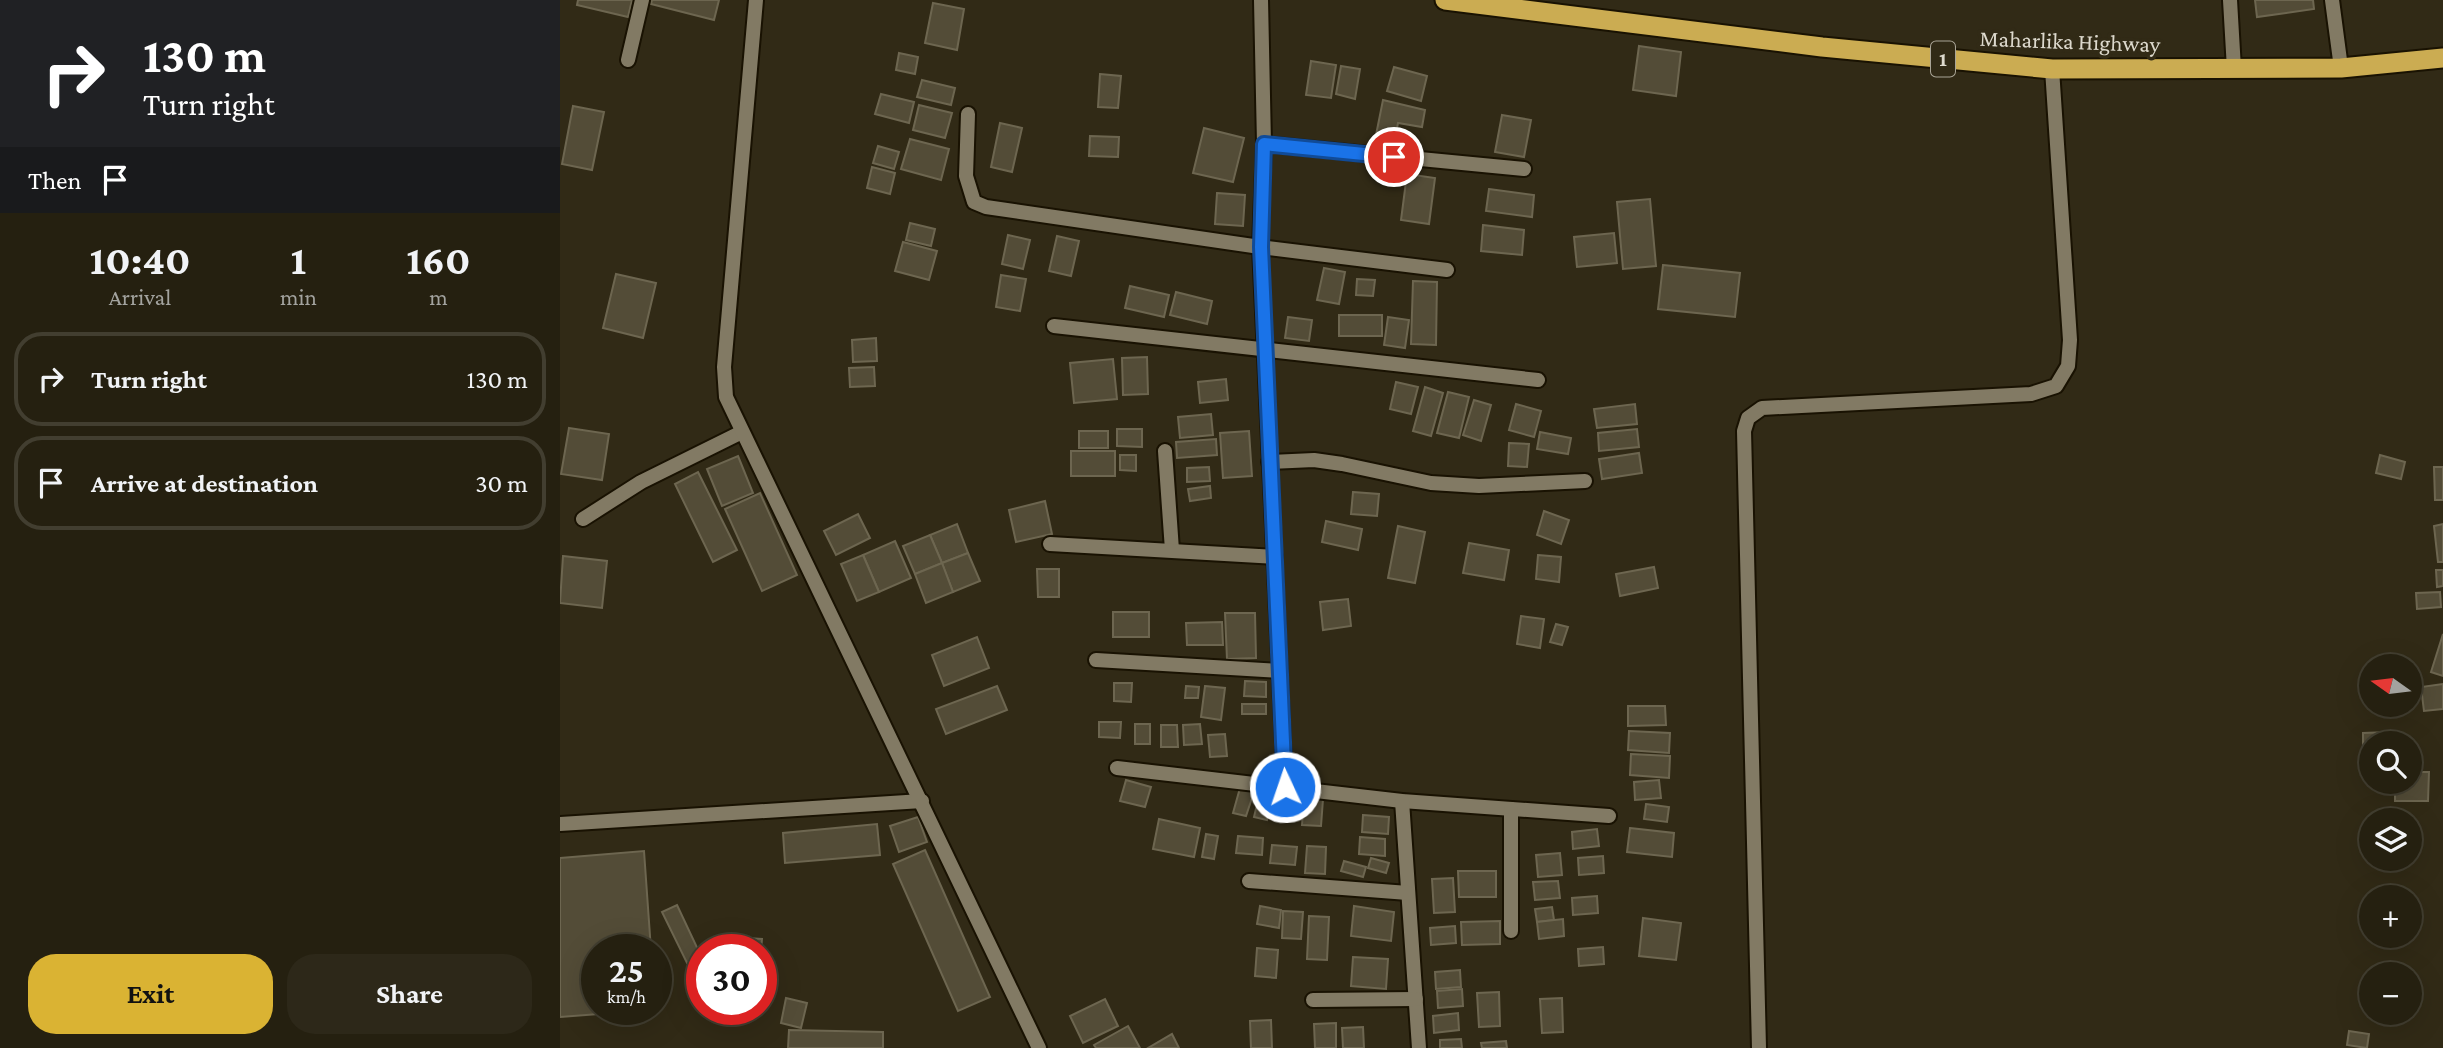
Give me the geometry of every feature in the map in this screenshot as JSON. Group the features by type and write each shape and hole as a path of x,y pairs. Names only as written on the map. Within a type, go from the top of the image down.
{"highway":[{"name":"Maharlika Highway","path":"1445,0 1822,47 2052,69 2341,68 2443,58"}],"street":[{"path":"628,60 642,0"},
{"path":"756,0 724,367 726,397 1039,1048"},
{"path":"1261,0 1264,144 1261,247 1285,787"},
{"path":"2230,0 2234,69"},
{"path":"2333,0 2341,68"},
{"path":"1759,1048 1744,431 1748,418 1762,408 2031,394 2056,386 2068,366 2070,340 2052,69"},
{"path":"968,114 966,176 974,202 986,207 1261,247 1447,270"},
{"path":"1264,144 1524,169"},
{"path":"1054,326 1538,380"},
{"path":"583,519 641,482 742,432"},
{"path":"1165,451 1172,550"},
{"path":"1269,462 1314,460 1431,483 1479,486 1585,481"},
{"path":"1049,544 1275,556"},
{"path":"1096,660 1280,671"},
{"path":"1117,768 1402,801 1609,817"},
{"path":"560,824 922,801"},
{"path":"1402,801 1419,1048"},
{"path":"1511,809 1511,931"},
{"path":"1249,881 1408,894"},
{"path":"1313,1000 1416,999"}],"building":[{"path":"578,0 632,0 628,17 577,5"},
{"path":"652,0 719,0 714,20 651,4"},
{"path":"2255,0 2313,0 2314,9 2257,17"},
{"path":"933,3 964,9 957,50 925,43"},
{"path":"1639,46 1681,52 1676,96 1633,90"},
{"path":"899,53 918,57 915,74 896,70"},
{"path":"1311,61 1336,65 1331,98 1306,95"},
{"path":"1341,66 1360,69 1355,99 1336,94"},
{"path":"1394,67 1427,76 1421,101 1387,91"},
{"path":"1100,74 1121,76 1118,108 1098,107"},
{"path":"922,80 955,88 951,105 917,97"},
{"path":"881,94 914,102 909,123 875,114"},
{"path":"1383,100 1425,110 1422,127 1398,123 1393,149 1374,145"},
{"path":"919,105 952,113 945,138 913,130"},
{"path":"573,106 604,112 592,170 562,164"},
{"path":"1502,115 1531,120 1524,157 1495,152"},
{"path":"1000,123 1022,128 1012,172 991,167"},
{"path":"1204,128 1244,138 1233,182 1193,173"},
{"path":"1090,136 1119,137 1118,157 1089,156"},
{"path":"910,139 949,149 941,180 901,169"},
{"path":"878,146 899,152 894,169 873,163"},
{"path":"872,167 895,173 890,194 867,188"},
{"path":"1407,174 1435,178 1429,224 1401,220"},
{"path":"1489,189 1534,195 1532,217 1486,211"},
{"path":"1217,193 1245,195 1243,226 1215,224"},
{"path":"1650,199 1656,266 1623,269 1617,202"},
{"path":"910,223 935,229 931,246 906,240"},
{"path":"1483,225 1524,230 1522,255 1481,251"},
{"path":"1614,233 1617,263 1577,267 1574,237"},
{"path":"1008,235 1030,240 1023,269 1002,264"},
{"path":"1057,236 1079,241 1071,276 1049,271"},
{"path":"903,242 937,251 929,280 895,271"},
{"path":"1663,265 1740,273 1735,317 1658,309"},
{"path":"1324,268 1345,272 1339,304 1317,300"},
{"path":"616,274 656,283 643,338 603,328"},
{"path":"1001,275 1026,279 1020,311 996,307"},
{"path":"1357,279 1375,280 1373,296 1356,295"},
{"path":"1413,281 1437,282 1436,345 1411,344"},
{"path":"1130,286 1169,295 1164,317 1125,308"},
{"path":"1176,292 1212,301 1207,324 1170,315"},
{"path":"1339,315 1382,315 1382,336 1339,336"},
{"path":"1288,317 1312,320 1309,341 1285,338"},
{"path":"1388,317 1409,320 1405,348 1384,345"},
{"path":"876,338 877,361 853,362 852,340"},
{"path":"1147,357 1148,394 1123,395 1122,358"},
{"path":"1113,359 1117,399 1074,403 1070,363"},
{"path":"874,367 875,386 850,387 849,368"},
{"path":"1226,379 1228,400 1200,403 1198,382"},
{"path":"1396,382 1418,387 1411,414 1390,409"},
{"path":"1425,387 1443,393 1431,436 1413,431"},
{"path":"1448,392 1469,397 1459,438 1437,433"},
{"path":"1474,400 1491,405 1481,441 1463,435"},
{"path":"1516,404 1541,411 1534,437 1509,430"},
{"path":"1635,404 1637,424 1597,428 1594,409"},
{"path":"1211,414 1213,435 1180,438 1178,417"},
{"path":"569,428 609,434 602,480 561,474"},
{"path":"1117,429 1142,429 1142,447 1117,446"},
{"path":"1637,429 1639,447 1599,451 1598,433"},
{"path":"1079,431 1108,431 1108,448 1079,448"},
{"path":"1249,431 1252,476 1223,478 1220,433"},
{"path":"1540,432 1571,438 1568,454 1537,449"},
{"path":"1216,439 1217,455 1177,458 1176,442"},
{"path":"1509,443 1529,444 1527,467 1508,466"},
{"path":"1071,451 1115,451 1115,476 1071,476"},
{"path":"1639,453 1642,473 1602,479 1599,459"},
{"path":"1120,455 1136,455 1136,471 1120,470"},
{"path":"2380,455 2405,462 2401,479 2376,473"},
{"path":"738,456 753,493 722,506 707,469"},
{"path":"1209,467 1210,481 1187,482 1187,468"},
{"path":"2434,467 2443,467 2443,500 2435,500"},
{"path":"698,472 737,550 713,562 675,484"},
{"path":"1210,486 1211,498 1190,501 1188,489"},
{"path":"1353,492 1379,494 1377,516 1351,514"},
{"path":"760,493 797,575 762,591 725,509"},
{"path":"1045,501 1052,534 1016,542 1009,510"},
{"path":"1544,511 1569,520 1561,544 1537,535"},
{"path":"858,514 870,538 836,555 824,531"},
{"path":"1326,521 1362,529 1358,550 1322,542"},
{"path":"957,524 968,553 942,563 930,535"},
{"path":"2443,524 2443,562 2438,562 2434,526"},
{"path":"1398,526 1425,532 1415,583 1388,578"},
{"path":"930,535 942,563 915,574 903,546"},
{"path":"895,541 911,578 879,592 863,555"},
{"path":"1469,543 1509,550 1504,580 1463,573"},
{"path":"968,553 980,581 953,592 942,563"},
{"path":"863,555 879,592 857,601 841,564"},
{"path":"1538,555 1561,557 1559,582 1536,579"},
{"path":"563,556 607,561 602,608 560,603"},
{"path":"942,563 953,592 926,603 915,574"},
{"path":"1654,567 1658,588 1620,596 1616,574"},
{"path":"1037,569 1059,569 1059,597 1038,597"},
{"path":"2436,570 2443,570 2443,586 2437,587"},
{"path":"2440,592 2441,607 2417,609 2416,593"},
{"path":"1348,599 1351,626 1323,630 1320,602"},
{"path":"1113,612 1149,612 1149,637 1113,637"},
{"path":"1225,613 1255,613 1256,658 1227,659"},
{"path":"1521,616 1544,619 1540,648 1517,644"},
{"path":"1222,622 1223,645 1187,645 1186,623"},
{"path":"1556,624 1568,627 1562,645 1550,642"},
{"path":"2443,634 2443,676 2431,672"},
{"path":"977,637 989,668 944,686 932,655"},
{"path":"1245,681 1266,682 1266,697 1244,696"},
{"path":"1114,683 1132,683 1131,702 1114,701"},
{"path":"2443,684 2443,709 2424,711 2422,687"},
{"path":"997,686 1007,710 946,734 936,709"},
{"path":"1186,686 1199,687 1198,698 1185,698"},
{"path":"1205,686 1225,688 1221,720 1201,717"},
{"path":"1242,704 1266,704 1266,714 1242,714"},
{"path":"1628,706 1665,706 1666,725 1628,726"},
{"path":"1099,722 1121,722 1120,738 1099,737"},
{"path":"1135,724 1150,724 1150,744 1135,744"},
{"path":"1200,724 1202,744 1184,745 1183,725"},
{"path":"1161,725 1177,725 1178,747 1161,747"},
{"path":"1629,731 1670,733 1669,753 1628,750"},
{"path":"1225,734 1227,756 1210,757 1208,735"},
{"path":"1631,754 1670,756 1669,778 1630,775"},
{"path":"2422,772 2429,772 2428,801 2395,801 2395,794 2422,794"},
{"path":"1126,780 1151,787 1145,807 1120,801"},
{"path":"1659,780 1661,798 1635,800 1634,782"},
{"path":"1240,788 1254,792 1246,816 1233,813"},
{"path":"1260,792 1274,796 1267,820 1254,817"},
{"path":"1304,798 1323,799 1321,826 1302,825"},
{"path":"1646,804 1669,807 1667,822 1644,819"},
{"path":"1363,815 1389,817 1388,834 1362,832"},
{"path":"918,817 927,842 899,852 890,826"},
{"path":"1159,819 1200,828 1194,857 1153,849"},
{"path":"877,824 880,855 785,863 783,833"},
{"path":"1630,828 1674,833 1672,857 1627,852"},
{"path":"1597,829 1599,846 1573,849 1572,832"},
{"path":"1206,834 1218,836 1214,859 1202,857"},
{"path":"1238,836 1263,838 1262,855 1236,853"},
{"path":"1360,837 1385,839 1385,856 1359,854"},
{"path":"1272,845 1297,847 1295,865 1270,863"},
{"path":"1307,846 1326,847 1325,874 1305,873"},
{"path":"925,850 990,997 958,1011 893,864"},
{"path":"644,851 650,934 581,934 581,1015 560,1017 560,858"},
{"path":"1560,853 1562,875 1538,877 1536,855"},
{"path":"1603,856 1604,873 1579,875 1578,858"},
{"path":"1371,858 1389,863 1386,873 1368,868"},
{"path":"1344,861 1366,867 1363,877 1341,871"},
{"path":"1458,871 1496,871 1496,897 1459,897"},
{"path":"1453,878 1455,912 1434,913 1432,879"},
{"path":"1558,881 1560,898 1535,900 1533,882"},
{"path":"1597,896 1598,913 1573,915 1572,898"},
{"path":"677,905 691,934 686,934 686,961 662,912"},
{"path":"1260,906 1281,910 1279,928 1257,924"},
{"path":"1354,906 1394,912 1391,941 1351,936"},
{"path":"1552,907 1554,920 1537,922 1535,909"},
{"path":"1283,911 1303,912 1301,939 1282,938"},
{"path":"1309,916 1329,917 1327,960 1307,959"},
{"path":"1643,918 1681,923 1676,960 1639,956"},
{"path":"1563,919 1564,936 1539,939 1537,922"},
{"path":"1500,921 1500,944 1462,945 1461,922"},
{"path":"1455,926 1456,943 1431,945 1430,928"},
{"path":"1603,947 1604,964 1579,966 1578,949"},
{"path":"1257,948 1278,950 1276,978 1255,976"},
{"path":"1353,957 1388,959 1386,989 1351,986"},
{"path":"1460,970 1461,987 1436,989 1435,972"},
{"path":"1462,989 1463,1006 1438,1008 1437,991"},
{"path":"1499,992 1500,1026 1479,1027 1477,993"},
{"path":"786,998 807,1003 801,1028 781,1023"},
{"path":"1562,998 1563,1032 1542,1033 1540,999"},
{"path":"1105,999 1118,1026 1083,1043 1070,1016"},
{"path":"1458,1013 1459,1030 1434,1033 1433,1016"},
{"path":"1271,1020 1272,1048 1251,1048 1250,1021"},
{"path":"1336,1023 1336,1048 1315,1048 1314,1024"},
{"path":"1128,1026 1140,1048 1096,1048 1094,1045"},
{"path":"1363,1027 1364,1048 1343,1048 1342,1028"},
{"path":"789,1030 883,1032 883,1048 788,1048"},
{"path":"2349,1031 2369,1034 2367,1048 2347,1045"},
{"path":"1172,1034 1179,1048 1148,1048"},
{"path":"1461,1039 1462,1048 1440,1048 1440,1040"},
{"path":"1506,1041 1507,1048 1482,1048 1481,1043"}],"route":[{"path":"1285,787 1261,247 1264,144 1394,157"}]}
